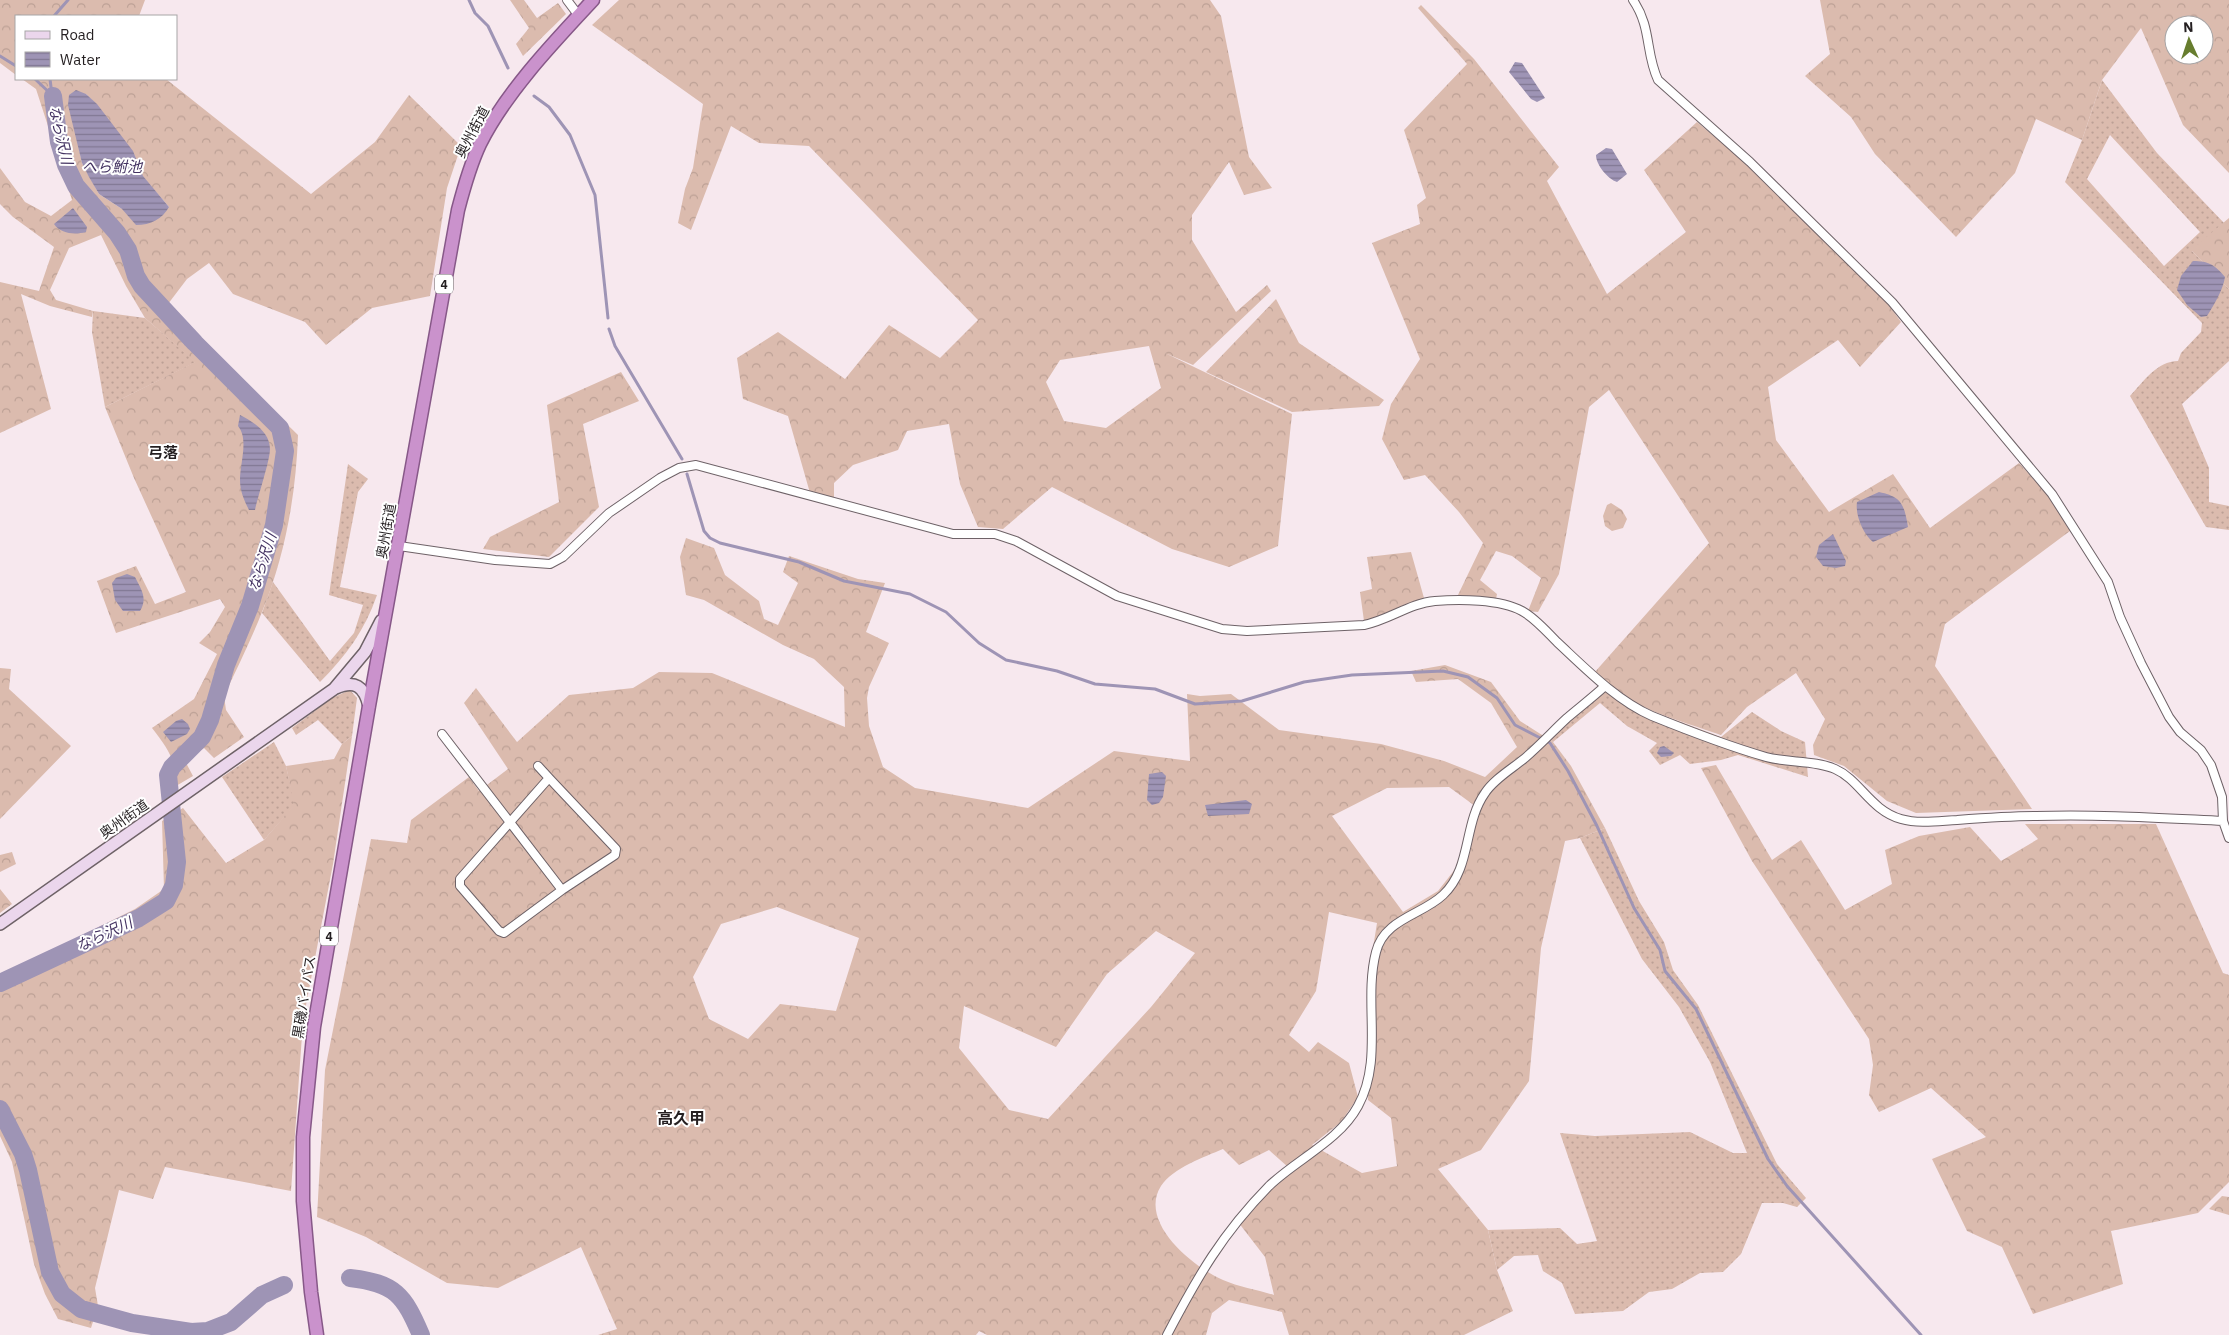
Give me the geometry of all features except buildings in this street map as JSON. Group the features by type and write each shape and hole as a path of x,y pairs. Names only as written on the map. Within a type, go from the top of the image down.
{"highway":[{"name":"奥州街道","path":"387,608 440,304 458,210 467,175 494,120 553,44 593,0"},
{"name":"黒磯バイパス","path":"317,1335 308,1268 303,1201 303,1137 306,1094 314,1027 387,608"}],"main road":[{"name":"奥州街道","path":"0,924 334,689 365,652 387,608"},
{"path":"334,689 356,684 364,692 369,706"}],"street":[{"path":"567,0 579,16"},
{"path":"1633,0 1646,24 1652,63 1658,80 1750,162 1892,302 2052,494 2108,582 2131,640 2169,717 2211,765 2222,797 2222,821 2229,838"},
{"path":"399,546 495,560 550,564 563,557 609,514 660,478 679,468 696,465 953,534 995,534 1016,541 1117,596 1222,629 1246,631 1364,625 1381,621 1416,604 1434,601 1489,602 1506,605 1522,611 1539,624 1605,686 1652,716 1766,756 1788,762 1826,766 1837,770 1845,775 1870,801 1900,819 1920,822 2021,816 2106,815 2222,821"},
{"path":"1167,1335 1198,1274 1226,1234 1271,1184 1330,1138 1358,1108 1366,1090 1370,1067 1373,968 1376,950 1384,935 1398,922 1443,895 1462,869 1473,821 1485,793 1605,686"},
{"path":"442,734 509,824 562,890"},
{"path":"538,766 616,849 615,856 562,890 504,933 499,931 460,886 460,879 549,778"}],"green space":[{"path":"0,0 145,0 139,15 15,15 15,74 0,63"},
{"path":"510,0 524,0 537,18 558,3 566,14 523,56 516,44 529,28"},
{"path":"619,0 1210,0 1221,16 1249,157 1272,188 1244,195 1229,162 1192,215 1192,240 1236,312 1267,285 1271,291 1193,365 1165,353 1292,414 1278,546 1229,567 1172,549 1052,487 1003,529 978,527 960,484 949,424 907,431 898,450 853,465 834,483 834,499 810,493 788,416 743,399 737,358 778,332 845,379 889,325 940,358 978,320 809,146 759,143 731,126 691,230 678,223 685,189 693,168 703,104 592,25","holes":["1149,346 1161,388 1106,428 1064,421 1046,382 1060,360"]},
{"path":"1820,0 2229,0 2229,173 2183,125 2141,28 2102,80 2082,140 2036,119 2015,173 1956,237 1875,154 1851,117 1805,76 1830,54"},
{"path":"1421,5 1474,59 1559,167 1547,181 1607,294 1686,232 1644,170 1697,122 1753,169 1886,301 1901,322 1860,367 1838,340 1768,387 1776,440 1829,512 1893,474 1930,528 2019,463 2048,495 2070,531 1945,624 1935,666 2032,809 1916,813 1887,801 1844,766 1814,755 1813,745 1825,719 1796,673 1747,707 1721,735 1670,718 1637,704 1607,685 1594,673 1709,543 1609,390 1589,407 1559,574 1538,612 1528,611 1541,578 1512,556 1496,551 1480,580 1497,594 1496,599 1457,597 1483,543 1459,512 1425,475 1404,480 1382,439 1391,404 1420,359 1372,243 1420,224 1417,205 1426,198 1404,130 1467,64 1418,8"},
{"path":"23,80 167,80 311,194 375,142 409,95 461,146 447,188 430,296 372,308 326,345 305,322 233,294 209,263 187,279 168,304 178,318 298,435 292,503 277,569 258,622 224,696 226,710 244,737 214,758 204,748 185,761 193,776 176,786 173,761 152,728 194,699 217,654 199,643 210,632 225,607 220,599 116,633 97,581 136,566 155,604 186,592 134,478 105,407 195,362 145,318 126,286 101,235 69,248 50,290 56,300 93,311 92,317 50,306 21,294 51,409 0,433 0,282 39,291 54,247 13,217 0,204 0,168 25,202 51,216 72,200 36,89","holes":["86,94 102,112 141,174 169,207 122,209 99,194 82,163 78,144"]},
{"path":"2102,80 2157,153 2224,223 2192,251 2229,289 2229,361 2182,404 2209,468 2209,502 2229,506 2229,530 2206,527 2130,396 2157,368 2163,364 2178,361 2181,353 2201,332 2202,323 2065,182 2082,140","holes":["2110,135 2200,232 2164,266 2087,179"]},
{"path":"2229,218 2229,289 2191,250"},
{"path":"1276,299 1299,343 1384,400 1379,406 1292,412 1206,372"},
{"path":"93,311 145,318 196,362 105,407 92,332"},
{"path":"621,372 639,401 583,424 599,507 549,557 483,549 490,537 559,502 547,405"},
{"path":"348,464 368,479 358,492 340,587 377,595 367,620 354,642 320,682 262,613 273,582 330,661 354,633 363,605 329,595"},
{"path":"1611,503 1622,510 1627,519 1623,528 1612,531 1605,526 1603,516 1607,505"},
{"path":"686,538 714,548 725,575 759,601 764,619 778,625 798,583 783,572 789,556 858,579 885,583 866,632 889,643 869,687 867,698 869,726 883,767 915,788 1028,808 1114,751 1190,761 1187,694 1200,696 1231,694 1279,730 1381,744 1444,761 1485,777 1517,747 1491,703 1458,679 1416,682 1411,671 1445,665 1491,682 1520,721 1553,742 1571,766 1605,828 1580,838 1565,841 1541,948 1529,1081 1481,1150 1438,1169 1488,1230 1497,1270 1513,1311 1464,1335 1289,1335 1282,1312 1229,1300 1212,1313 1206,1335 987,1335 979,1331 976,1335 598,1335 617,1329 581,1247 498,1288 447,1283 366,1237 317,1217 325,1070 371,839 407,843 411,820 469,777 479,791 508,769 464,703 476,688 517,742 569,695 633,688 659,672 712,673 845,727 844,687 814,659 783,645 704,600 686,595 680,557","holes":["1449,787 1475,806 1456,868 1438,891 1403,912 1332,816 1387,788","777,907 859,938 836,1011 780,1004 748,1039 709,1019 693,977 721,924","1329,912 1377,923 1373,948 1368,1100 1391,1118 1397,1166 1362,1173 1312,1145 1341,1122 1358,1097 1349,1063 1318,1042 1309,1052 1289,1035 1316,991","1156,931 1195,953 1151,1007 1048,1119 1009,1110 959,1048 964,1006 1056,1047 1107,974","1223,1149 1239,1165 1269,1150 1288,1167 1235,1218 1265,1257 1274,1295 1235,1285 1211,1274 1197,1265 1172,1242 1157,1214 1156,1200 1161,1186 1166,1180 1189,1164"]},
{"path":"1411,552 1424,598 1380,617 1364,621 1360,592 1372,589 1367,557"},
{"path":"0,668 11,669 9,689 71,746 0,819"},
{"path":"1599,685 1644,708 1721,737 1752,712 1781,731 1805,742 1808,777 1738,755 1721,760 1690,764 1680,755 1660,765 1649,751 1657,743 1627,726 1600,703 1553,742 1544,735"},
{"path":"350,690 357,698 352,736 342,744 318,720 296,735 292,728 332,698"},
{"path":"352,736 333,864 303,1021 291,1191 165,1167 153,1199 119,1190 95,1288 98,1306 91,1328 58,1319 45,1294 34,1264 12,1162 0,1136 0,976 135,909 164,889 162,821 183,808 226,863 264,840 294,805 286,766 334,759 342,744"},
{"path":"274,742 286,766 295,805 264,840 222,777"},
{"path":"1716,765 1772,860 1801,840 1845,910 1892,884 1885,850 1919,836 1970,827 2001,861 2038,839 2025,824 2156,824 2223,973 2229,975 2229,1182 2198,1213 2111,1231 2123,1284 2033,1314 2002,1247 1967,1231 1932,1159 1986,1137 1931,1088 1879,1112 1869,1095 1873,1065 1869,1039 1752,861 1701,768"},
{"path":"1605,828 1639,901 1664,942 1673,970 1698,1005 1777,1164 1806,1198 1797,1207 1783,1203 1762,1203 1741,1254 1723,1272 1700,1273 1672,1289 1649,1292 1623,1311 1575,1314 1562,1283 1543,1271 1538,1255 1514,1256 1497,1270 1488,1230 1560,1228 1577,1244 1597,1241 1560,1133 1595,1136 1690,1132 1733,1153 1747,1153 1710,1062 1679,1007 1642,959 1580,838"},
{"path":"12,852 16,864 0,872 0,855"},
{"path":"0,889 12,904 0,913"},
{"path":"2222,1196 2229,1197 2229,1215 2209,1209"}],"water":[{"path":"1515,62 1522,63 1545,98 1537,102 1531,99 1509,72"},
{"name":"へら鮒池","path":"76,90 86,94 97,104 133,151 143,176 169,207 156,220 136,225 122,209 99,194 82,163 68,105 69,95"},
{"path":"1606,148 1612,149 1627,174 1617,182 1603,171 1598,163 1596,155"},
{"path":"73,208 87,227 86,232 68,233 60,230 54,224"},
{"path":"2193,261 2211,264 2225,277 2220,292 2207,316 2201,317 2187,305 2177,290 2181,276"},
{"path":"240,415 250,420 264,432 270,449 255,510 249,510 241,488 240,473 243,438 238,426"},
{"path":"1879,492 1893,496 1901,503 1908,527 1873,542 1860,524 1857,502"},
{"path":"1833,534 1846,561 1845,566 1836,568 1823,566 1816,557 1819,545"},
{"path":"127,574 135,577 143,594 144,598 140,611 123,611 115,600 112,583 116,578"},
{"path":"182,719 188,724 190,729 187,734 171,742 163,732 176,721"},
{"path":"1664,746 1674,753 1671,756 1661,757 1657,753 1660,747"},
{"path":"1162,772 1166,776 1163,797 1159,803 1152,805 1147,800 1149,774"},
{"path":"1246,800 1252,804 1249,814 1208,816 1205,805"}],"waterway":[{"path":"55,15 68,0"},
{"path":"469,0 475,13 488,26 508,68"},
{"path":"0,56 15,65"},
{"path":"36,80 53,96"},
{"path":"50,80 52,95"},
{"name":"なら沢川","path":"0,983 139,918 166,901 174,885 177,862 168,775 172,767 202,737 210,720 226,665 250,606 274,525 285,451 280,428 195,343 142,286 136,276 128,250 117,233 76,186 66,165 59,142 53,96"},
{"path":"534,96 549,107 570,135 595,195 608,318"},
{"path":"609,329 615,346 682,459"},
{"path":"687,474 704,531 710,538 720,543 799,562 844,581 910,594 946,612 979,643 1006,660 1057,671 1095,684 1155,689 1195,704 1242,701 1304,682 1352,675 1443,671 1468,677 1497,698 1515,725 1550,743 1568,771 1597,826 1634,908 1660,950 1665,971 1696,1009 1768,1159 1787,1186 1921,1335"},
{"name":"なら沢川","path":"0,1109 23,1154 28,1170 50,1272 62,1294 81,1309 132,1323 191,1332 208,1331 231,1322 262,1295 284,1285"},
{"name":"なら沢川","path":"350,1278 378,1283 396,1293 409,1310 421,1335"}],"district":[{"name":"弓落","path":"163,452"},
{"name":"高久甲","path":"681,1118"}]}
